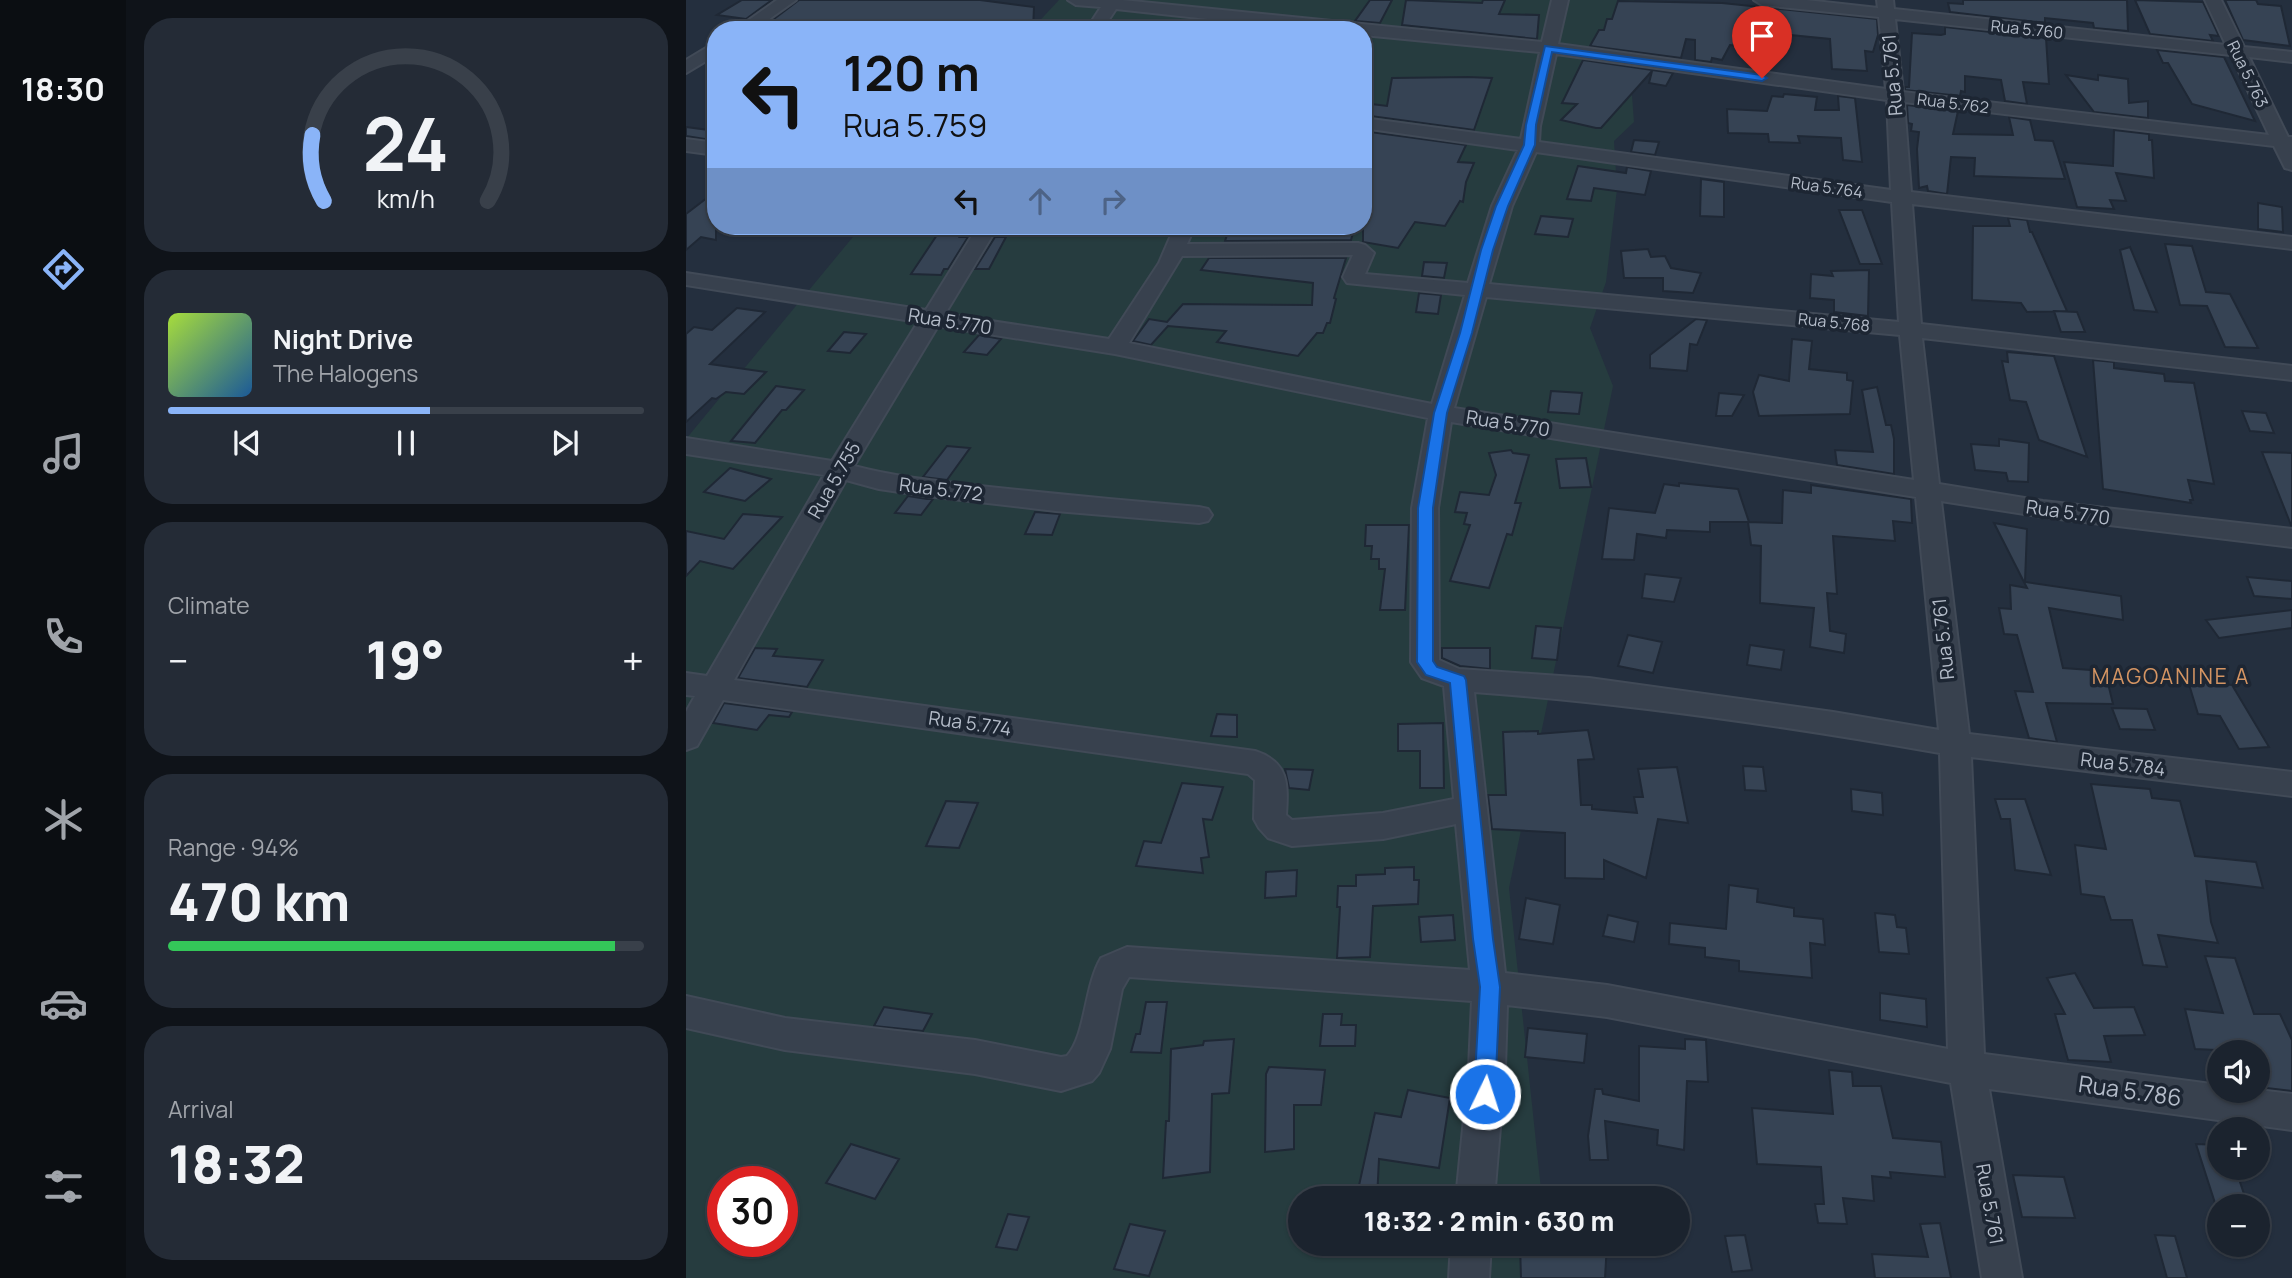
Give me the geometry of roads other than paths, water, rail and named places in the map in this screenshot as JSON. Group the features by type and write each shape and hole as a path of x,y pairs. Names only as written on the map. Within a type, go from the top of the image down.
{"street":[{"path":"756,21 788,0"},
{"name":"Rua 5.762","path":"1076,0 1281,21"},
{"path":"1476,1186 1487,1068 1490,987 1458,680 1432,671 1425,662 1425,508 1441,413 1502,206 1530,145 1531,125 1560,0"},
{"name":"Rua 5.760","path":"1762,0 1886,7 2292,57"},
{"name":"Rua 5.763","path":"2213,0 2285,144 2292,164"},
{"path":"1100,21 1113,2"},
{"name":"Rua 5.761","path":"1886,7 1895,96 1910,330 1955,744 1967,1069 2003,1278"},
{"name":"Rua 5.762","path":"1372,31 1548,48 1895,96 2285,144"},
{"path":"696,44 707,46"},
{"path":"686,68 707,53"},
{"name":"Rua 5.764","path":"1372,124 1900,197 2292,243"},
{"path":"686,145 707,148"},
{"name":"Rua 5.755","path":"686,738 839,470 929,318 982,235"},
{"path":"1115,347 1175,250 1181,235"},
{"name":"Rua 5.768","path":"1175,250 1357,249 1364,253 1353,278 1375,282 1787,317 2292,373"},
{"name":"Rua 5.770","path":"686,279 1115,347 1441,413 2043,509 2292,538"},
{"name":"Rua 5.772","path":"686,446 839,470 879,481 927,488 1056,503 1199,515"},
{"name":"Rua 5.784","path":"1458,680 1589,688 1833,723 1955,744 2292,784"},
{"name":"Rua 5.774","path":"686,684 1255,763 1266,768 1271,774 1270,819 1279,829 1292,834 1383,825 1472,808"},
{"name":"Rua 5.786","path":"686,1012 785,1034 953,1053 1057,1074 1078,1070 1085,1063 1098,1026 1110,975 1117,966 1127,962 1490,987 1606,1001 1967,1069 2292,1112"},
{"path":"1469,1278 1470,1256"}],"district":[{"name":"MAGOANINE A","path":"2171,677"}]}
